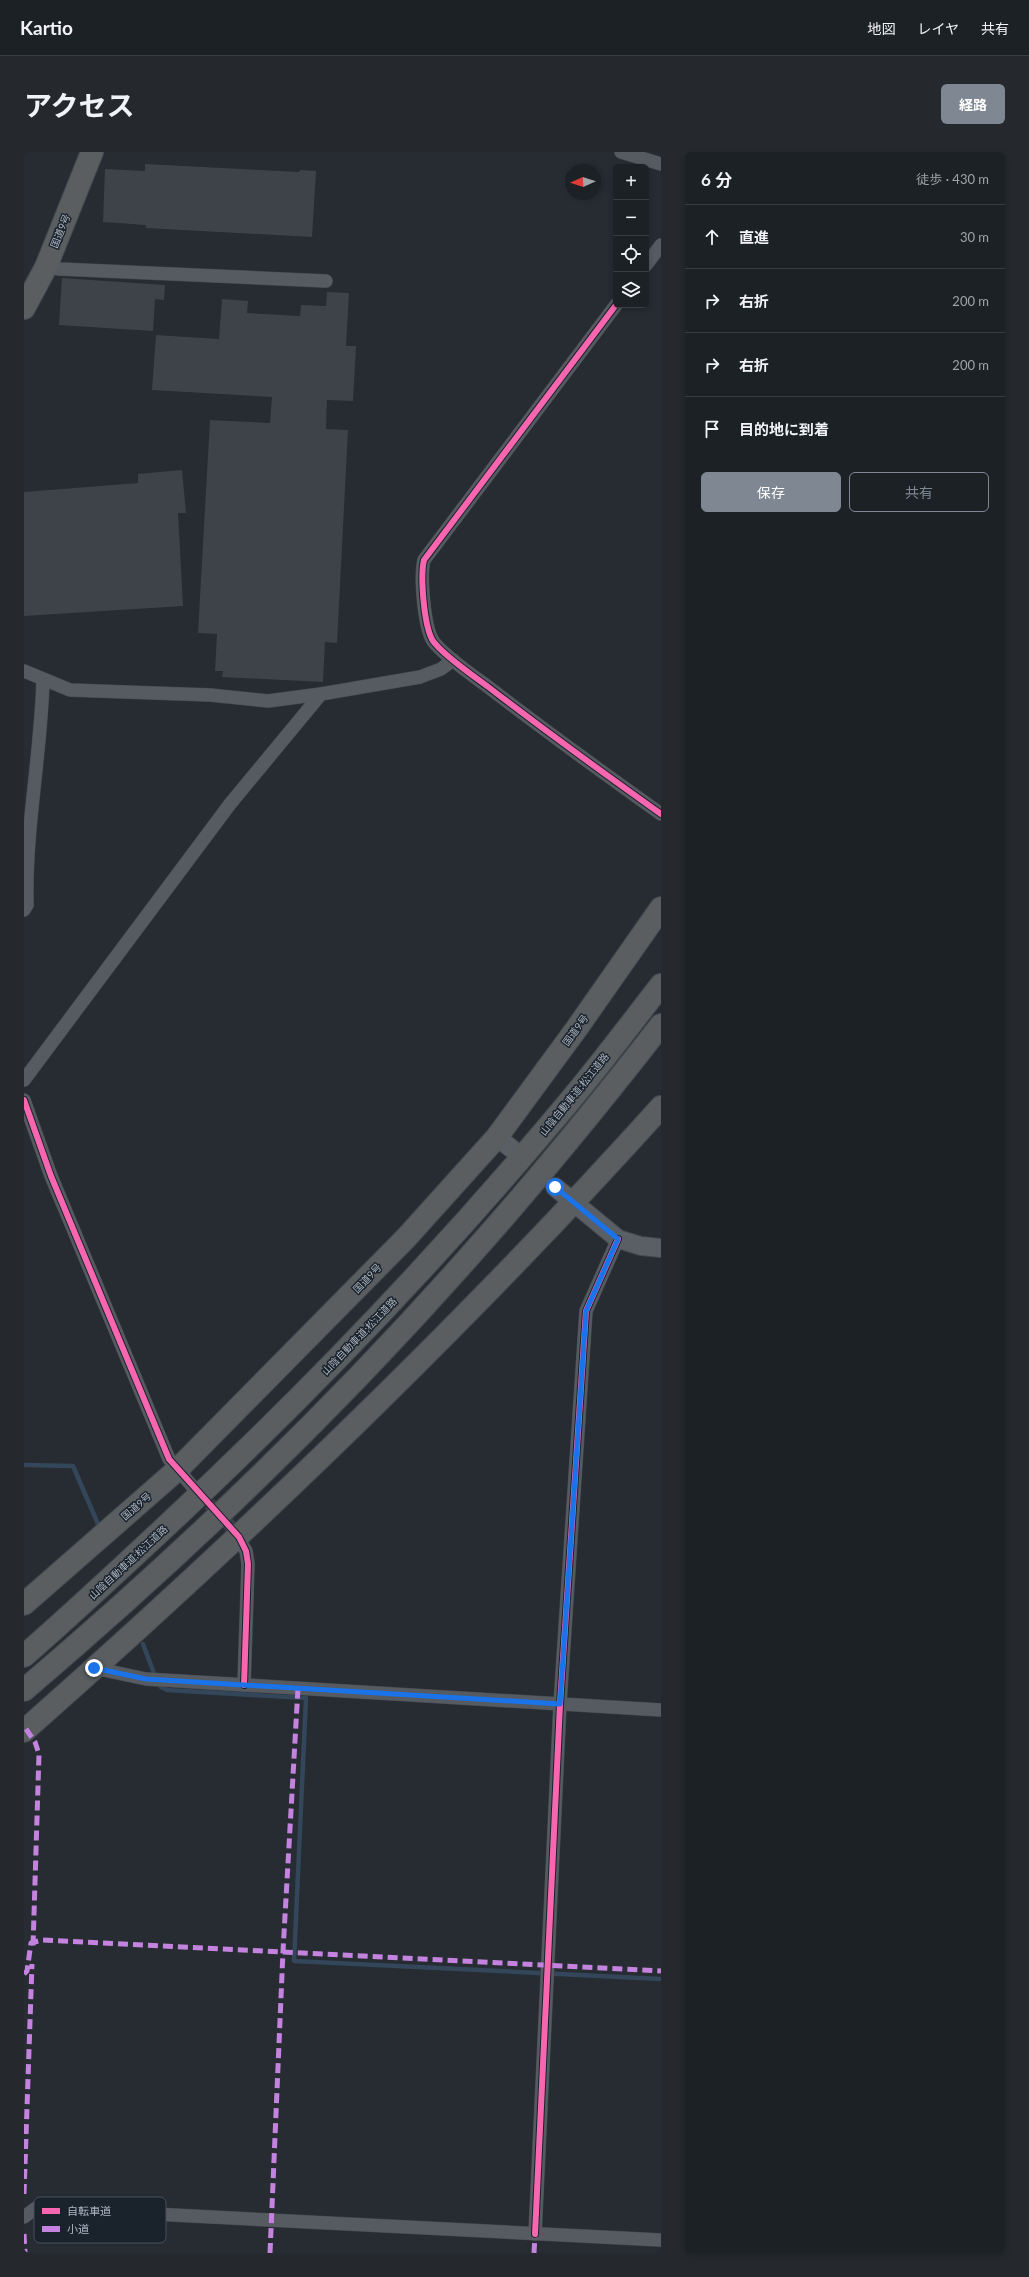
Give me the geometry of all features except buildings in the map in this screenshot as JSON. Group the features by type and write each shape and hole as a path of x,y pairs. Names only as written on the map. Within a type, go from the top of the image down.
{"highway":[{"name":"国道9号","path":"24,308 46,267 92,152"},
{"name":"国道9号","path":"24,1604 178,1470 406,1238 504,1143 577,1028 661,908"},
{"name":"山陰自動車道;松江道路","path":"24,1656 65,1621 214,1482 337,1360 456,1234 564,1108 661,985"},
{"path":"24,1690 88,1636 234,1502 357,1378 480,1244 586,1121 661,1025"},
{"path":"24,1731 94,1668 434,1346 574,1204 661,1107"}],"street":[{"path":"621,152 661,164"},
{"path":"649,261 661,245"},
{"path":"46,267 60,270 326,281"},
{"path":"614,308 424,560 422,570 428,625 433,641 454,660 536,725 661,814"},
{"path":"24,671 70,690 210,695 268,701 321,694 420,677 441,669 454,660"},
{"path":"24,910 27,905 26,864 42,721 43,680"},
{"path":"24,1080 230,804 321,694"},
{"path":"24,1100 51,1176 166,1452 178,1470 192,1486"},
{"path":"555,1187 618,1239 641,1246 661,1248"},
{"path":"536,2234 560,1704 586,1311 618,1239"},
{"path":"236,1533 246,1551 248,1564 244,1685"},
{"path":"94,1668 146,1679 661,1710"},
{"path":"24,2217 34,2210"},
{"path":"166,2215 661,2240"}],"waterway":[{"path":"24,1465 73,1466 98,1524"},
{"path":"143,1644 155,1676"},
{"path":"161,1687 167,1690 306,1698 294,1961 661,1979"}],"tunnel":[{"path":"196,1490 233,1529"}],"marked path":[{"path":"270,2253 283,1951 298,1688"},
{"path":"26,1729 35,1742 39,1754 33,1946"},
{"path":"24,1974 27,1971 31,1943 42,1940 661,1971"},
{"path":"24,2194 32,1964"},
{"path":"24,2234 25,2253"},
{"path":"534,2253 535,2234"}],"cycle path":[{"path":"614,308 424,560 422,577 425,613 427,625 433,641 466,671 661,814"},
{"path":"24,1100 51,1176 169,1459 239,1537 246,1551 248,1564 244,1685"},
{"path":"535,2234 560,1704 586,1311 618,1239"}],"route":[{"path":"94,1668 146,1679 560,1704 586,1311 618,1239 555,1187"}]}
